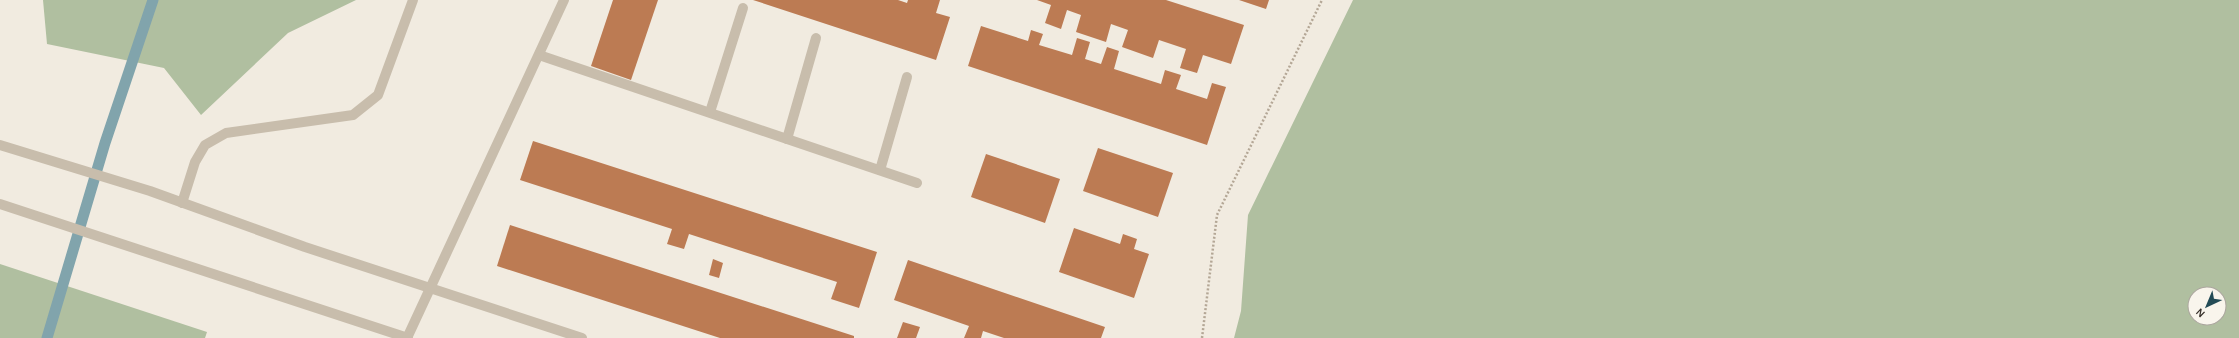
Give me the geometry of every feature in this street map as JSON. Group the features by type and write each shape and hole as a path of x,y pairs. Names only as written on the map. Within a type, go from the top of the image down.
{"street":[{"path":"182,203 195,162 205,145 226,133 353,115 378,95 413,0"},
{"path":"0,204 132,249 408,338 564,0"},
{"path":"710,112 743,8"},
{"path":"786,139 816,38"},
{"path":"539,55 917,183"},
{"path":"880,170 907,77"},
{"path":"0,145 150,191 430,288 582,338"}],"path":[{"path":"1202,338 1217,215 1322,0"}],"green space":[{"path":"43,0 356,0 288,33 201,115 164,68 47,44"},
{"path":"1353,0 2239,0 2239,338 1234,338 1241,311 1248,215"},
{"path":"0,264 207,332 205,338 0,338"}],"building":[{"path":"613,0 658,0 631,80 591,66"},
{"path":"753,0 898,0 907,3 908,0 940,0 936,13 950,17 936,60"},
{"path":"1037,0 1166,0 1244,25 1231,64 1203,55 1197,73 1180,68 1186,49 1159,40 1153,58 1122,47 1128,30 1111,24 1106,42 1076,32 1081,15 1067,10 1061,29 1045,23 1051,5"},
{"path":"1239,0 1269,0 1266,9"},
{"path":"981,26 1028,41 1031,30 1043,34 1039,45 1072,55 1077,38 1090,42 1085,59 1101,64 1107,47 1119,51 1114,69 1161,84 1165,70 1181,75 1176,89 1207,99 1212,83 1226,87 1207,145 968,66"},
{"path":"533,141 877,252 859,308 831,299 837,282 689,234 684,249 667,244 672,229 520,180"},
{"path":"1098,148 1173,173 1158,217 1083,191"},
{"path":"986,154 1060,179 1045,223 971,197"},
{"path":"510,225 854,336 854,338 720,338 497,266"},
{"path":"1074,228 1120,244 1123,234 1137,239 1134,249 1149,254 1134,298 1059,272"},
{"path":"713,259 723,263 719,278 709,275"},
{"path":"908,260 1105,327 1101,338 1004,338 983,331 981,338 964,338 969,326 894,300"},
{"path":"903,322 920,327 916,338 897,338"}],"waterway":[{"path":"47,338 105,143 153,0"}]}
